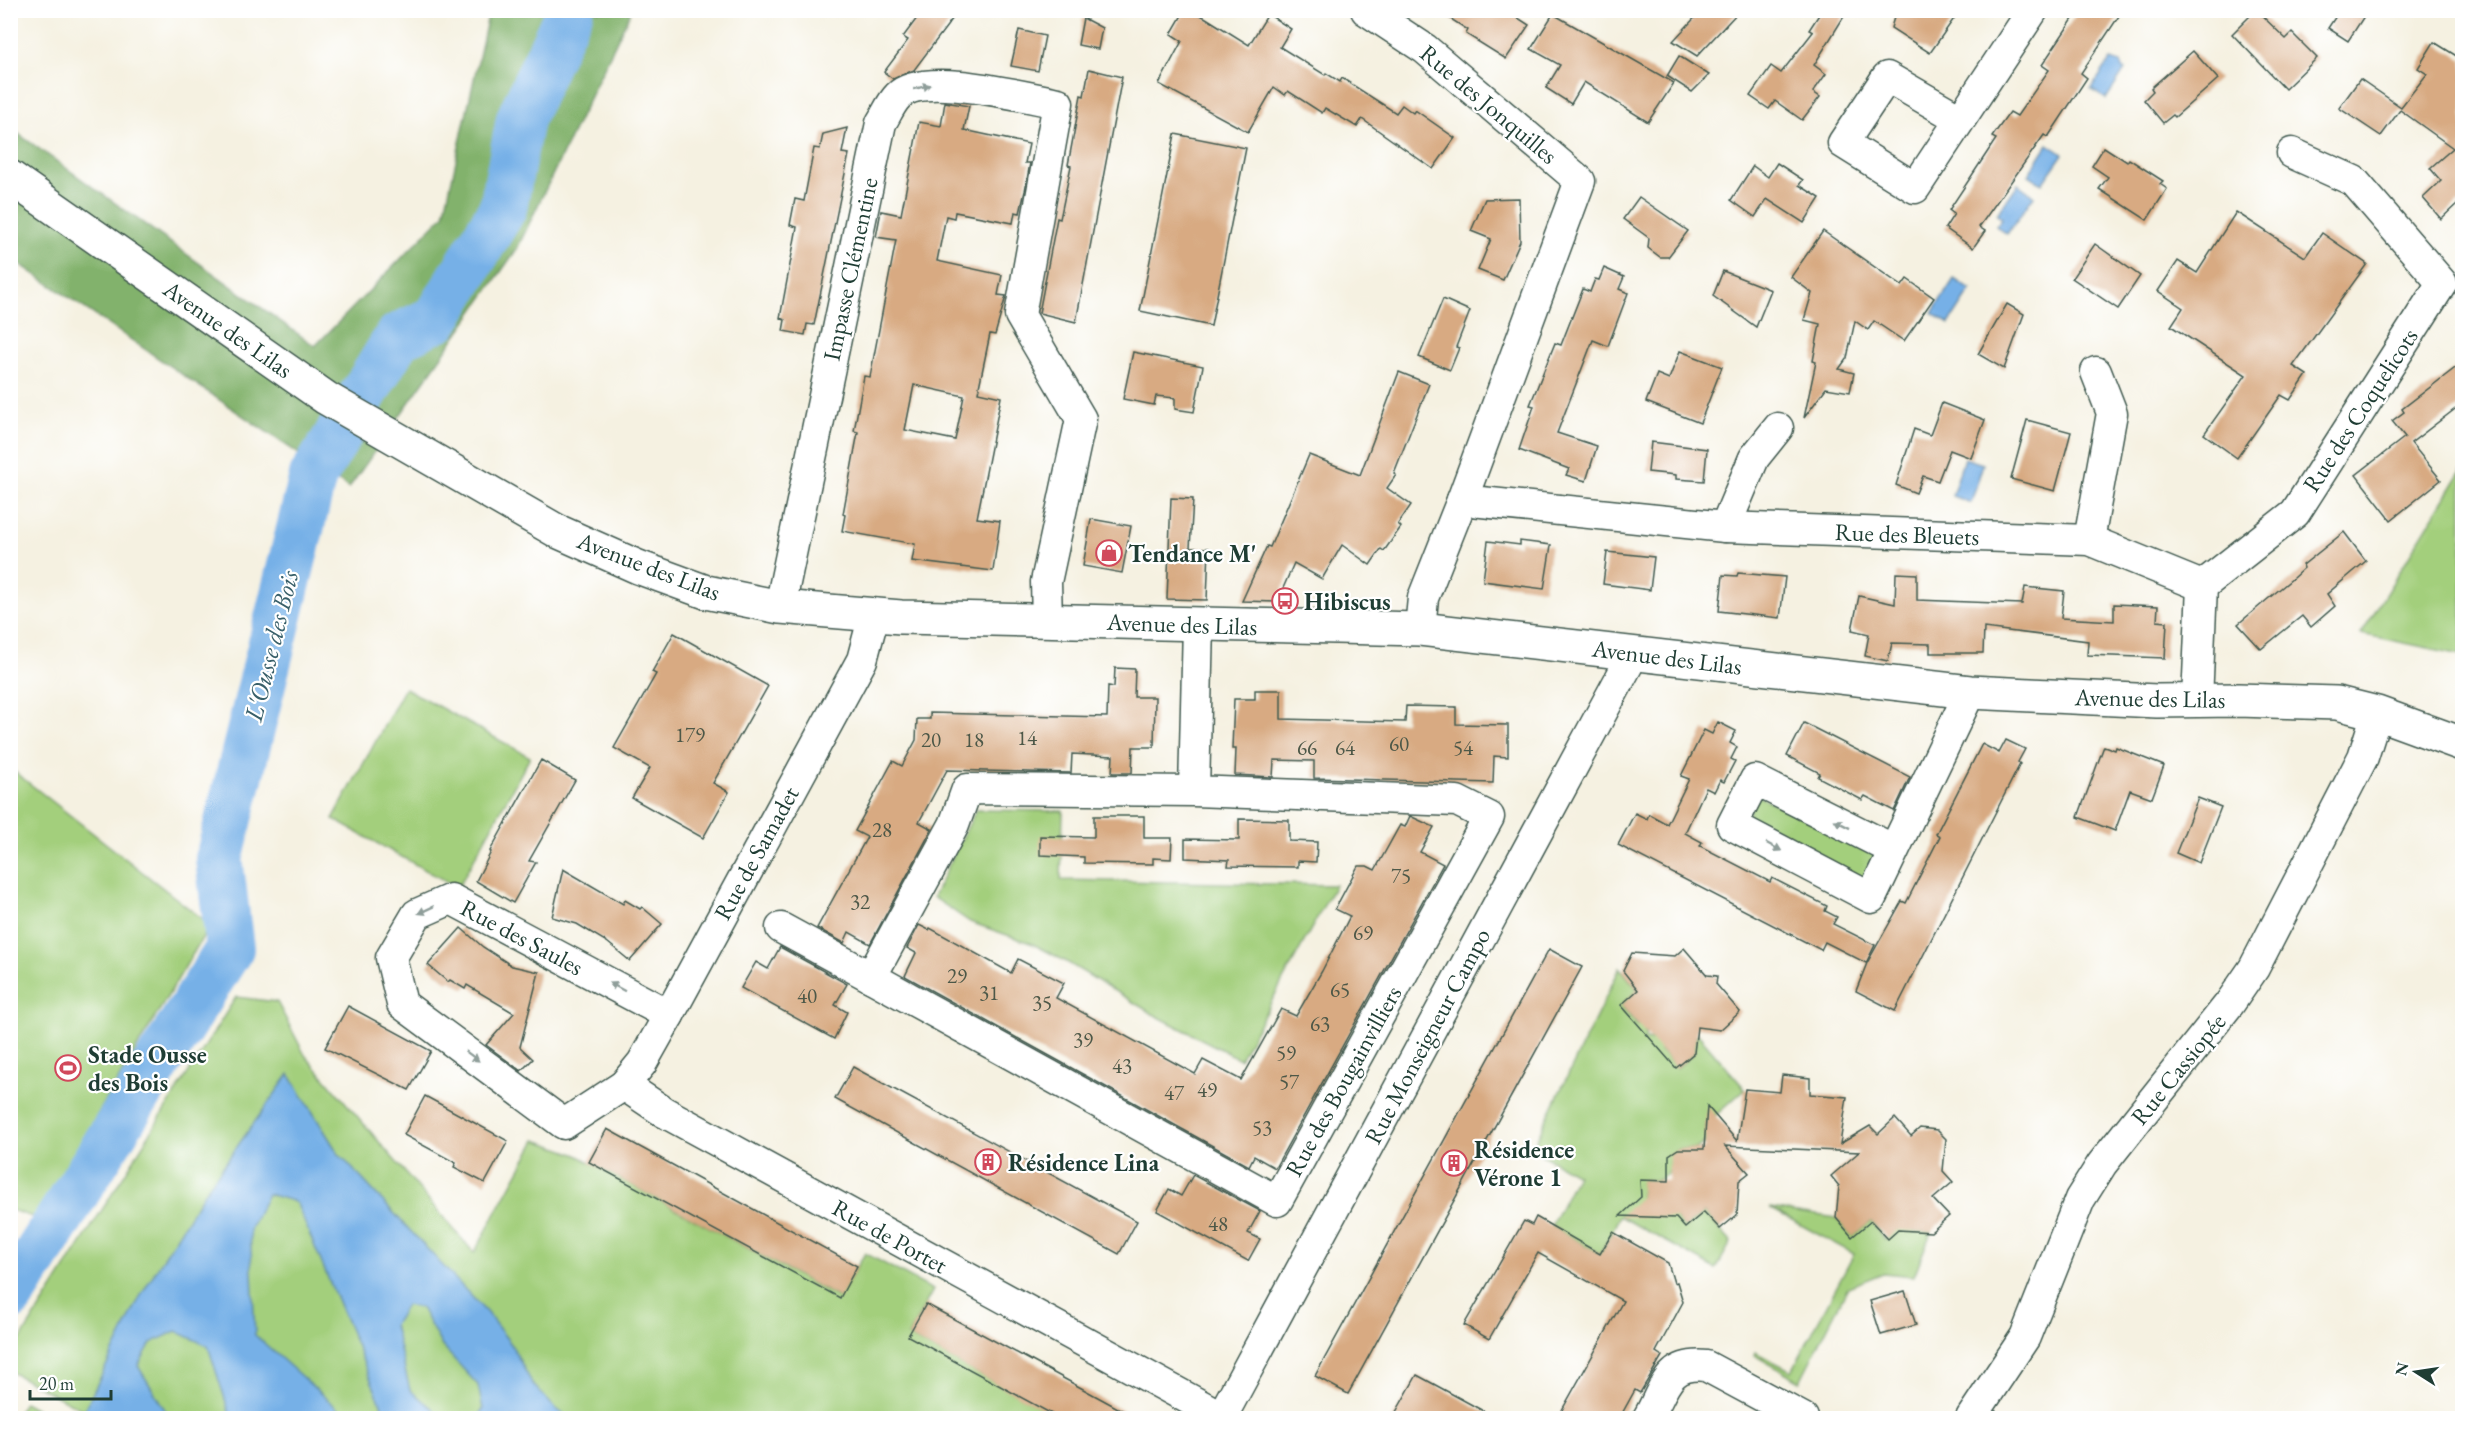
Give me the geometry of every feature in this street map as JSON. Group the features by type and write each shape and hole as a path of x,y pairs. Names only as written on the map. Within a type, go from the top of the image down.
{"street":[{"name":"Rue des Jonquilles","path":"1366,10 1425,49 1580,181 1462,500"},
{"path":"1960,119 2033,10"},
{"name":"Impasse Clémentine","path":"780,607 881,123 899,94 925,84 949,84 1058,103 1020,315 1081,419 1046,582 1047,620"},
{"name":"Rue des Coquelicots","path":"2202,586 2295,513 2442,283 2354,181 2292,153"},
{"name":"Avenue des Lilas","path":"10,177 326,398 377,429 557,531 638,567 706,592 780,607 874,615 1420,630 1970,692 2157,701 2337,703 2377,713 2463,744"},
{"path":"2089,540 2112,413 2096,372"},
{"path":"1725,527 1754,458 1778,428"},
{"path":"1420,630 1423,598 1462,500"},
{"name":"Rue des Bleuets","path":"1462,500 1725,527 2089,540 2202,586"},
{"path":"2197,700 2202,586"},
{"name":"Rue de Samadet","path":"624,1085 642,1064 862,660 874,615"},
{"path":"1194,792 1198,624"},
{"name":"Rue Monseigneur Campo","path":"1221,1418 1634,653"},
{"path":"1894,850 1755,780 1732,825 1871,898 1970,692"},
{"name":"Rue Cassiopée","path":"1971,1419 2025,1337 2080,1199 2103,1164 2230,1003 2254,968 2363,757 2377,713"},
{"path":"871,977 954,825 968,789 1194,792 1457,801 1533,840"},
{"name":"Rue des Bougainvilliers","path":"781,928 1277,1201 1489,818"},
{"name":"Rue des Saules","path":"624,1085 564,1125 402,1004 391,958 417,914 451,899 669,1015"},
{"name":"Rue de Portet","path":"624,1085 664,1112 1221,1418"},
{"path":"1648,1419 1672,1373 1689,1364 1706,1366 1722,1373 1803,1419"}],"green space":[{"path":"489,11 631,11 517,249 349,488 11,258 10,128 315,346 444,215"},
{"path":"2462,470 2462,655 2361,634"},
{"path":"405,688 530,757 458,888 333,819"},
{"name":"Stade Ousse des Bois","path":"11,769 210,925 36,1218 11,1210"},
{"path":"1754,794 1877,852 1865,879 1746,825"},
{"path":"976,810 1063,811 1061,880 1335,885 1240,1059 1153,1014 1033,944 970,922 933,897"},
{"path":"1620,968 1638,990 1621,1005 1637,1025 1646,1025 1645,1039 1661,1041 1660,1050 1677,1068 1694,1053 1698,1034 1745,1089 1706,1124 1705,1142 1696,1149 1678,1149 1670,1155 1669,1173 1658,1180 1641,1180 1641,1197 1669,1210 1685,1228 1704,1212 1731,1242 1716,1269 1620,1216 1600,1254 1551,1226 1577,1175 1532,1149"},
{"path":"236,997 277,1002 305,1055 474,1253 536,1140 575,1154 839,1298 865,1253 933,1290 908,1336 1061,1418 98,1418 11,1372 10,1356"},
{"path":"1770,1208 1836,1218 1852,1237 1871,1221 1885,1240 1906,1223 1914,1231 1931,1232 1914,1276 1883,1273 1848,1287 1800,1381 1754,1355 1755,1352 1792,1371 1854,1254"},
{"path":"24,1402 53,1418 15,1418"}],"water":[{"path":"2110,60 2121,63 2125,70 2106,99 2091,89"},
{"path":"2048,144 2063,154 2042,184 2028,175"},
{"path":"2018,184 2034,196 2007,234 1996,226 2002,218 1997,214"},
{"path":"1954,279 1971,290 1949,324 1932,313"},
{"path":"1964,458 1983,464 1971,503 1952,496"},
{"path":"289,1074 338,1153 487,1313 511,1344 532,1383 553,1406 568,1418 477,1418 483,1409 478,1385 442,1346 421,1308 406,1305 394,1325 410,1390 444,1418 387,1418 296,1202 268,1194 250,1229 255,1335 348,1418 231,1418 208,1346 176,1331 151,1343 138,1366 170,1418 98,1418 84,1411 142,1293 204,1193"}],"building":[{"path":"923,10 959,10 914,70 893,79 884,72 908,40 903,37"},
{"path":"1185,10 1191,10 1206,18 1249,45 1268,14 1291,29 1280,47 1325,75 1326,73 1340,82 1342,78 1396,113 1402,105 1413,113 1415,110 1455,138 1433,169 1362,119 1357,127 1325,108 1322,113 1288,91 1285,95 1274,87 1248,132 1159,84 1182,41 1171,34"},
{"path":"1437,10 1506,10 1529,25 1506,59 1466,34 1468,30"},
{"path":"1702,10 1740,10 1697,56 1673,41"},
{"path":"1822,10 1848,10 1814,65 1826,74 1813,92 1820,97 1802,120 1775,101 1769,109 1750,96 1771,66 1781,73 1813,32 1809,30"},
{"path":"1896,10 1960,10 1930,53 1891,28"},
{"path":"2079,10 2123,10 2081,73 2087,78 2048,137 2044,135 1979,227 1985,231 1973,248 1945,228 1954,214 1949,210 1996,139 1992,137 2010,112 2017,116 2049,70 2042,65"},
{"path":"2256,10 2286,39 2292,33 2317,58 2285,89 2232,34"},
{"path":"2340,10 2368,10 2348,41 2328,28"},
{"path":"1553,14 1674,83 1648,122 1584,82 1571,104 1546,88 1560,65 1531,49"},
{"path":"1083,18 1102,28 1098,49 1078,45"},
{"path":"1019,30 1045,36 1038,71 1011,66"},
{"path":"2434,42 2463,60 2463,206 2459,202 2441,219 2423,198 2441,181 2430,168 2453,148 2400,110 2381,136 2339,108 2360,79 2401,107 2427,74 2418,68"},
{"path":"2193,51 2218,79 2175,117 2173,115 2163,123 2144,100 2153,91 2151,88"},
{"path":"1679,56 1709,75 1692,92 1667,76"},
{"path":"1089,69 1122,77 1076,322 1039,313 1057,218 1060,219 1071,166 1068,165 1081,95 1084,96"},
{"path":"945,102 969,106 964,130 1029,144 1025,163 1030,163 1025,191 1020,213 1015,212 1013,223 955,212 954,218 946,216 937,261 1002,275 998,295 1006,296 995,335 990,334 978,392 1001,397 977,518 1000,521 993,571 912,561 915,544 842,531 858,432 854,431 864,376 870,377 896,240 876,237 881,211 901,215 919,122 941,126","holes":["914,385 964,396 955,440 905,430"]},
{"path":"847,128 842,153 849,154 814,325 807,324 805,335 783,331 785,320 780,318 797,227 790,225 795,199 804,201 814,148 820,149 823,134"},
{"path":"1175,134 1246,148 1211,326 1140,311"},
{"path":"2104,147 2127,162 2129,159 2163,181 2160,184 2167,189 2147,220 2099,189 2108,177 2092,166"},
{"path":"1777,163 1803,180 1799,185 1820,198 1804,223 1767,199 1755,217 1731,200 1753,166 1768,177"},
{"path":"1639,197 1688,231 1668,257 1660,257 1648,248 1649,238 1623,219"},
{"path":"1519,198 1520,241 1503,280 1478,270 1491,239 1471,231 1485,199"},
{"path":"2236,212 2305,257 2322,233 2367,264 2293,366 2307,375 2290,400 2281,395 2237,458 2204,434 2246,375 2171,326 2183,308 2158,291 2178,261 2197,273"},
{"path":"1823,231 1902,286 1907,279 1934,298 1904,341 1874,321 1868,330 1855,321 1847,358 1839,369 1854,373 1850,392 1826,388 1804,418 1816,362 1813,361 1820,324 1804,320 1812,293 1791,277"},
{"path":"2095,244 2140,276 2118,309 2072,278"},
{"path":"1604,268 1624,277 1619,289 1628,293 1608,346 1593,340 1557,433 1597,446 1586,481 1566,475 1569,469 1519,450 1534,406 1530,405 1555,343 1561,345 1583,289 1590,292 1595,279 1599,280"},
{"path":"1723,271 1771,290 1756,327 1713,296"},
{"path":"1443,299 1470,311 1450,370 1419,357"},
{"path":"2007,304 2024,314 2004,369 1978,354"},
{"path":"1680,351 1722,367 1700,423 1646,402 1657,374 1669,379"},
{"path":"1133,352 1203,366 1194,412 1175,409 1175,398 1156,396 1154,405 1123,399"},
{"path":"2463,362 2463,403 2411,443 2441,480 2391,520 2356,475 2405,437 2392,421 2404,412 2402,409"},
{"path":"1399,372 1429,384 1394,473 1396,475 1387,488 1411,505 1398,524 1401,527 1384,551 1381,549 1370,565 1342,545 1322,579 1294,563 1277,602 1242,601 1267,546 1270,547 1309,455 1360,475"},
{"path":"1942,403 1985,420 1971,458 1950,450 1938,481 1923,476 1916,493 1896,485 1914,429 1930,435"},
{"path":"2027,420 2071,432 2055,491 2011,479"},
{"path":"1651,442 1707,449 1704,481 1676,479 1676,475 1648,472"},
{"path":"1171,498 1193,499 1190,548 1209,548 1207,600 1167,599"},
{"path":"1091,519 1131,526 1122,573 1083,566"},
{"path":"2344,532 2366,561 2327,594 2335,606 2311,627 2302,616 2261,649 2238,624 2293,578 2304,568 2303,565"},
{"path":"1488,541 1520,545 1520,541 1551,545 1544,589 1483,581"},
{"path":"1607,552 1654,557 1650,590 1603,584"},
{"path":"1738,573 1785,577 1780,618 1719,611 1723,575 1737,576"},
{"path":"1896,573 1917,574 1917,600 2022,604 2025,587 2064,591 2061,618 2114,621 2114,604 2158,606 2157,621 2167,622 2165,658 2087,655 2088,641 1984,628 1983,653 1930,653 1930,644 1892,643 1888,661 1865,656 1869,634 1852,630 1859,596 1895,604"},
{"path":"674,633 768,686 713,783 729,792 703,838 632,798 650,768 614,748 656,674 652,672"},
{"path":"1115,668 1135,669 1134,697 1155,697 1154,747 1133,747 1132,773 1112,773 1113,756 1072,754 1071,773 947,770 919,822 932,829 870,944 849,932 844,943 817,928 867,837 855,831 893,761 902,766 916,740 917,719 930,719 930,713 1107,717 1108,686 1114,687"},
{"path":"1255,690 1281,690 1281,719 1405,722 1406,706 1456,707 1456,724 1508,725 1508,757 1494,756 1493,783 1314,778 1314,761 1274,760 1273,777 1235,775 1236,749 1232,749 1234,699 1255,699"},
{"path":"1718,722 1736,731 1730,743 1737,747 1731,759 1735,761 1724,782 1720,780 1714,792 1706,788 1685,833 1702,842 1700,846 1770,882 1772,878 1827,906 1825,911 1837,917 1833,924 1875,945 1866,963 1825,942 1821,950 1618,845 1635,813 1647,819 1649,814 1667,824 1689,779 1681,776 1704,730 1712,734"},
{"path":"1804,723 1910,777 1894,811 1865,796 1862,800 1818,777 1820,773 1787,756"},
{"path":"2006,740 2025,749 2018,762 2020,764 1895,1011 1856,991 1867,963 1902,901 1906,903 1940,836 1936,834 1982,744 1999,753"},
{"path":"2104,746 2115,750 2116,747 2164,766 2152,798 2130,790 2115,831 2078,817"},
{"path":"541,760 575,780 529,861 536,862 513,903 476,881 490,851"},
{"path":"2198,798 2221,807 2199,863 2176,853"},
{"path":"1094,816 1144,816 1144,838 1172,838 1171,859 1153,858 1153,864 1084,863 1084,857 1040,855 1040,836 1094,837"},
{"path":"1410,816 1434,827 1420,852 1443,864 1275,1168 1254,1156 1249,1166 905,976 916,953 907,948 919,925 929,930 930,928 1011,973 1018,959 1064,983 1056,998 1195,1074 1203,1060 1241,1080 1281,1009 1296,1016 1322,971 1350,916 1335,909 1358,866 1367,866 1375,870 1400,825 1405,827"},
{"path":"1239,819 1289,820 1289,841 1317,842 1316,862 1298,861 1298,867 1228,866 1229,860 1185,858 1185,839 1239,840"},
{"path":"563,869 623,904 625,900 640,909 642,907 662,924 630,961 607,942 577,924 552,917"},
{"path":"461,928 483,947 512,966 539,972 520,1047 533,1059 521,1071 486,1045 514,1013 467,985 465,989 450,980 448,982 428,965"},
{"path":"780,947 847,984 835,1005 847,1012 834,1039 741,988 756,962 768,969"},
{"path":"1684,948 1707,975 1717,976 1716,984 1740,1012 1720,1030 1697,1027 1694,1053 1676,1068 1621,1005 1638,990 1623,971 1632,953 1675,956"},
{"name":"Résidence Vérone 1","path":"1549,949 1582,967 1348,1394 1315,1376"},
{"path":"348,1006 431,1051 409,1090 325,1048"},
{"name":"Résidence Lina","path":"853,1067 1137,1221 1119,1254 835,1099"},
{"path":"1782,1075 1810,1078 1810,1094 1847,1097 1840,1144 1870,1126 1878,1134 1895,1118 1911,1136 1920,1128 1937,1130 1946,1139 1943,1171 1953,1182 1933,1199 1949,1216 1931,1232 1898,1230 1888,1239 1871,1221 1852,1237 1836,1218 1839,1186 1831,1176 1859,1152 1725,1146 1749,1173 1739,1181 1737,1215 1720,1229 1704,1212 1685,1228 1676,1218 1620,1216 1641,1197 1640,1180 1669,1181 1669,1155 1678,1149 1704,1149 1707,1106 1737,1141 1745,1089 1780,1092"},
{"path":"425,1096 508,1141 485,1183 454,1167 456,1163 404,1135"},
{"path":"607,1129 857,1266 840,1298 589,1162"},
{"path":"1193,1175 1260,1211 1248,1233 1260,1239 1248,1261 1157,1211 1169,1189 1181,1196"},
{"path":"1536,1217 1600,1254 1613,1232 1668,1263 1674,1283 1677,1282 1683,1302 1656,1352 1662,1356 1640,1393 1635,1390 1619,1419 1557,1419 1623,1301 1538,1253 1489,1339 1464,1325 1524,1221 1532,1225"},
{"path":"1905,1291 1916,1325 1881,1335 1870,1301"},
{"path":"926,1304 1138,1419 1061,1419 908,1336"},
{"path":"1417,1375 1498,1419 1392,1419"}],"waterway":[{"name":"L'Ousse des Bois","path":"10,1297 230,948 219,859 313,476 398,337 437,318 503,208 520,119 570,10"}],"place":[{"name":"Tendance M'","path":"1109,553"},
{"name":"Hibiscus","path":"1285,601"},
{"name":"Stade Ousse des Bois","path":"68,1068"},
{"name":"Résidence Lina","path":"988,1162"},
{"name":"Résidence Vérone 1","path":"1454,1163"}]}
